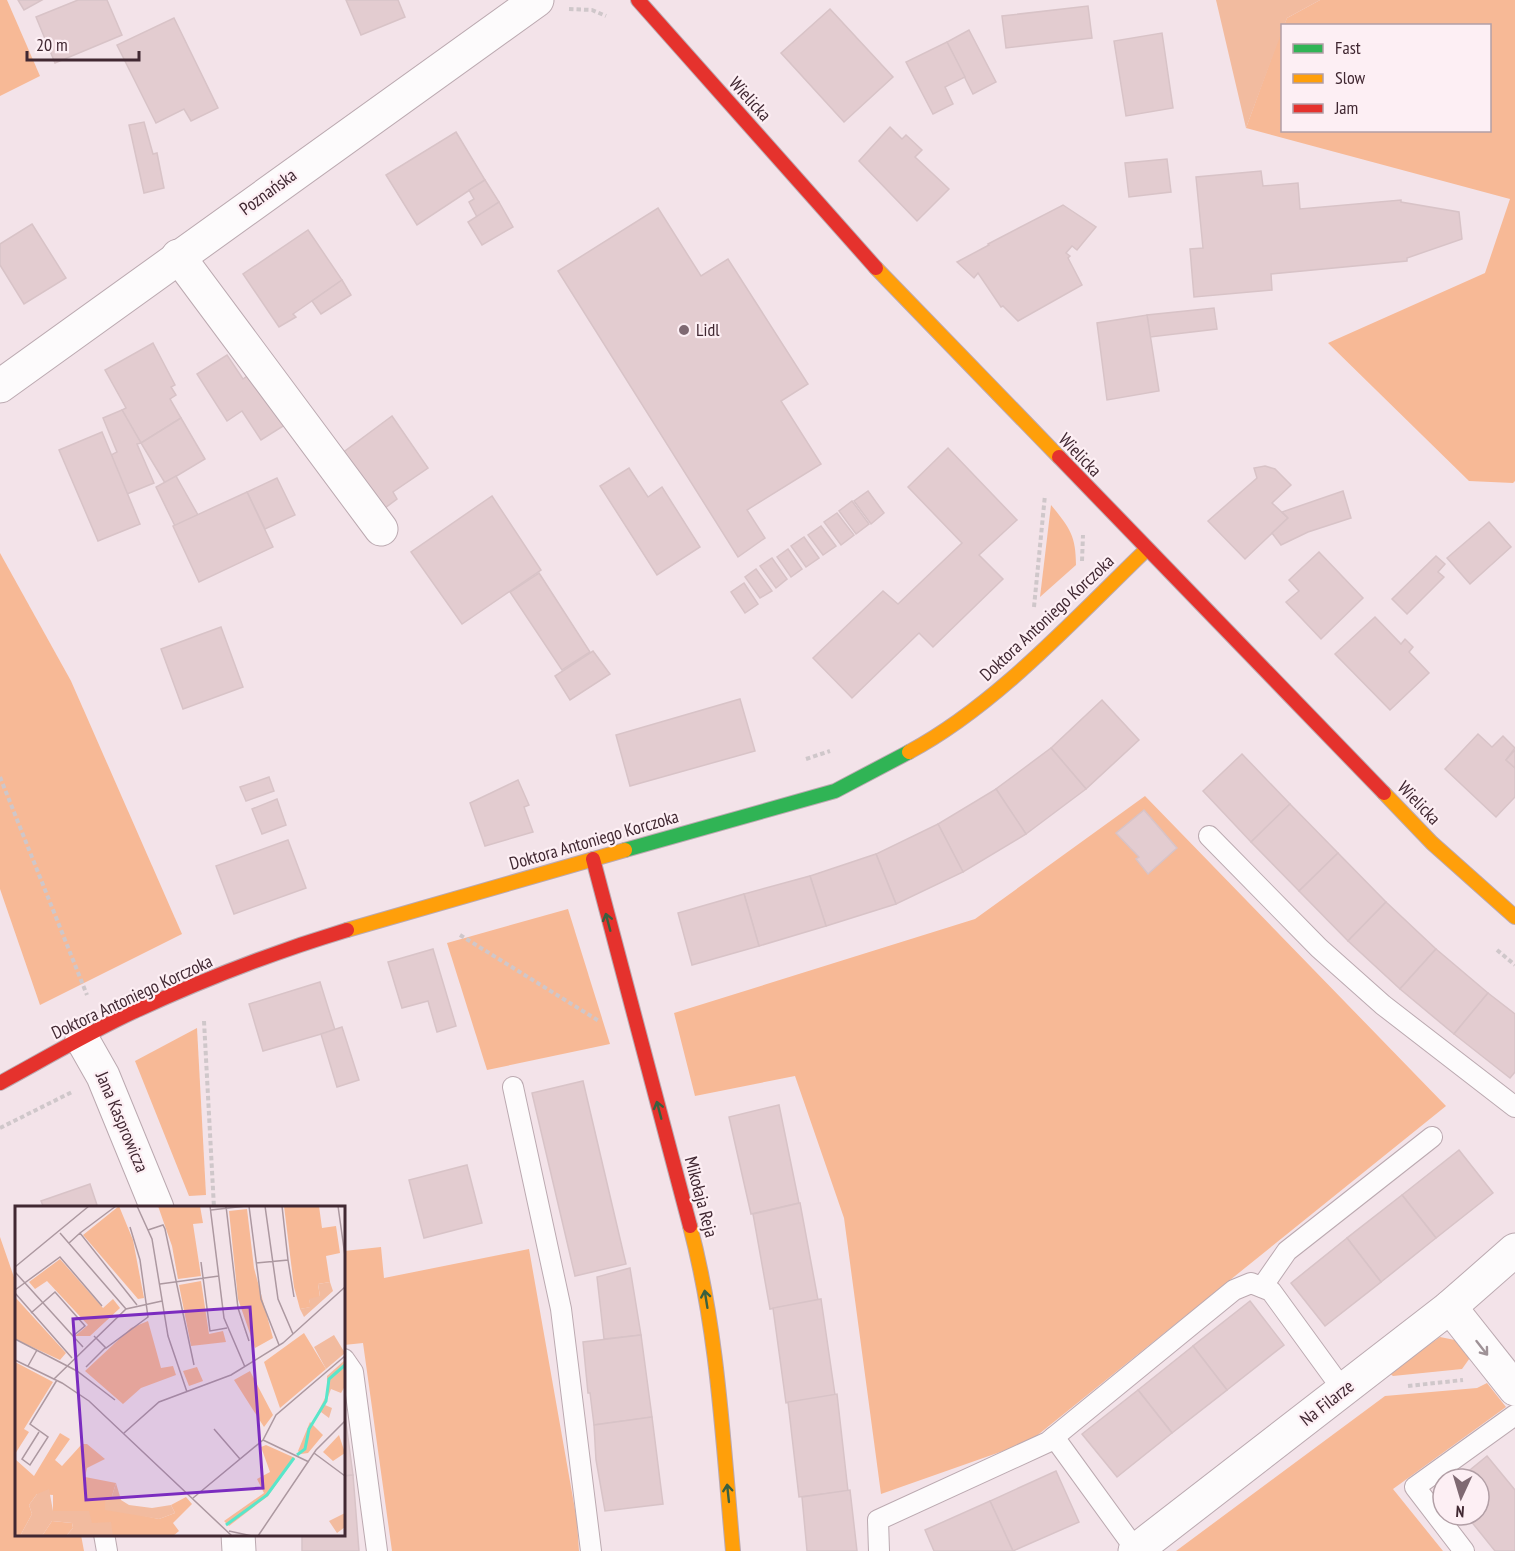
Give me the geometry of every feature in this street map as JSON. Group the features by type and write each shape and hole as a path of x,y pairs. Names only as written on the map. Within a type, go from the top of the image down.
{"street":[{"name":"Wielicka","path":"638,0 873,265 1432,843 1515,917"},
{"name":"Poznańska","path":"0,386 178,256 548,6"},
{"path":"178,256 381,529"},
{"name":"Doktora Antoniego Korczoka","path":"0,1083 82,1039 200,983 301,944 835,791 937,737 1026,666 1147,549"},
{"name":"Mikołaja Reja","path":"593,859 700,1264 714,1354 734,1551"},
{"name":"Jana Kasprowicza","path":"82,1039 103,1076 156,1206"},
{"name":"Na Filarze","path":"1136,1551 1450,1307 1515,1250"},
{"path":"1450,1307 1515,1389"}],"lane":[{"path":"1209,836 1319,948 1383,1005 1515,1107"},
{"path":"513,1087 561,1309 591,1551"},
{"path":"1262,1287 1287,1251 1432,1137"},
{"path":"879,1551 878,1520 1048,1442 1234,1290 1251,1283 1271,1291 1343,1390"},
{"path":"345,1360 353,1372 377,1551"},
{"path":"1464,1551 1415,1487 1515,1415"},
{"path":"1054,1437 1136,1551"},
{"path":"104,1536 107,1551"}],"path":[{"path":"548,6 592,10 615,21"},
{"path":"1041,606 1033,614 1046,488"},
{"path":"1082,533 1082,567"},
{"path":"797,762 838,748"},
{"path":"0,777 87,995"},
{"path":"467,929 456,933 602,1023"},
{"path":"194,1024 214,1015"},
{"path":"204,1020 214,1206"},
{"path":"0,1128 103,1076"}],"shaded area":[{"path":"0,0 7,0 40,76 0,96"},
{"path":"1216,0 1320,0 1287,18 1285,24 1281,24 1281,34 1246,128"},
{"path":"1320,0 1515,0 1515,481 1513,483 1469,481 1328,343 1485,273 1510,199 1246,128 1281,32 1281,132 1491,132 1491,24 1284,24 1287,18"},
{"path":"1051,505 1073,539 1076,565 1040,597"},
{"path":"0,553 71,681 182,934 40,1005 0,889"},
{"path":"1145,796 1446,1106 1029,1442 881,1494 844,1218 795,1076 695,1096 674,1013 975,919"},
{"path":"568,909 610,1044 487,1070 447,943"},
{"path":"197,1028 206,1195 189,1196 135,1061"},
{"path":"0,1237 15,1280 15,1536 81,1536 84,1551 0,1551"},
{"path":"381,1247 384,1278 529,1249 577,1521 579,1551 392,1551 363,1343 345,1345 345,1251"},
{"path":"1440,1337 1455,1340 1472,1355 1462,1369 1393,1376 1389,1373"},
{"path":"1487,1383 1506,1407 1393,1489 1443,1551 1176,1551 1385,1396 1477,1388"}],"building":[{"path":"18,0 42,0 24,10"},
{"path":"78,0 107,0 122,35 55,63 36,17"},
{"path":"346,0 398,0 405,17 361,35"},
{"path":"1088,6 1092,38 1006,48 1002,16"},
{"path":"830,9 893,77 844,122 781,53"},
{"path":"174,18 218,108 191,121 184,109 156,123 117,45"},
{"path":"969,30 996,82 973,94 947,42"},
{"path":"1162,33 1173,108 1126,116 1114,41"},
{"path":"947,42 965,77 945,87 953,104 933,114 906,62"},
{"path":"144,122 153,154 157,153 164,188 144,193 129,125"},
{"path":"890,127 902,139 906,135 922,150 915,157 949,189 917,221 859,161"},
{"path":"456,132 485,180 417,225 386,175"},
{"path":"1167,159 1171,192 1129,197 1125,163"},
{"path":"1261,171 1263,186 1298,183 1300,209 1401,200 1401,202 1459,212 1462,239 1407,258 1407,261 1271,274 1272,290 1194,297 1190,249 1203,248 1196,177"},
{"path":"485,180 499,202 477,217 469,202 474,199 469,190"},
{"path":"499,202 513,227 482,245 468,222"},
{"path":"1063,205 1096,227 1077,250 1072,246 1066,253 1070,256 1068,258 1082,285 1018,321 1003,306 1001,307 978,273 974,278 957,262"},
{"name":"Lidl","path":"658,208 701,276 728,259 808,384 781,401 821,464 747,510 765,538 738,557 558,271"},
{"path":"32,224 66,278 24,304 0,265 0,244"},
{"path":"308,230 342,280 293,314 296,317 279,327 243,274"},
{"path":"342,280 351,295 321,314 312,301"},
{"path":"1214,308 1217,329 1150,337 1147,315"},
{"path":"1147,315 1159,391 1107,400 1097,323"},
{"path":"153,343 175,385 171,387 176,395 170,399 181,418 141,443 122,410 126,408 105,370"},
{"path":"227,355 243,379 254,371 288,423 261,440 242,411 227,421 197,374"},
{"path":"122,410 141,443 137,444 154,483 127,494 111,455 117,452 103,418"},
{"path":"392,416 428,468 393,492 397,499 381,511 341,454"},
{"path":"181,418 205,459 165,483 141,443"},
{"path":"102,432 140,524 98,541 59,450"},
{"path":"948,448 1017,520 979,555 1003,579 933,647 919,633 852,698 813,658 883,591 898,604 962,543 908,487"},
{"path":"1265,466 1275,469 1291,485 1272,503 1288,518 1245,559 1208,521 1257,478 1254,468"},
{"path":"629,468 648,497 662,487 700,547 657,575 600,486"},
{"path":"176,476 198,515 175,526 156,487"},
{"path":"277,478 295,515 265,529 247,492"},
{"path":"868,491 884,513 871,524 854,501"},
{"path":"1343,491 1351,518 1308,532 1281,545 1272,533 1288,518 1282,512"},
{"path":"247,492 273,547 199,582 173,526"},
{"path":"492,496 541,570 462,624 411,552"},
{"path":"852,501 869,524 856,534 839,511"},
{"path":"837,513 854,535 841,545 824,522"},
{"path":"1489,522 1511,547 1470,584 1447,558"},
{"path":"821,526 836,546 823,555 808,535"},
{"path":"804,537 819,558 806,567 791,546"},
{"path":"788,549 802,569 791,577 777,557"},
{"path":"1319,552 1363,598 1321,639 1286,602 1299,591 1289,580"},
{"path":"1436,556 1445,564 1438,572 1444,577 1407,614 1392,599"},
{"path":"772,558 787,579 776,588 760,566"},
{"path":"756,569 772,591 760,598 745,577"},
{"path":"539,573 590,652 562,670 510,592"},
{"path":"744,583 758,604 745,613 731,592"},
{"path":"1375,617 1401,644 1405,639 1413,647 1409,652 1429,673 1390,710 1335,654"},
{"path":"221,627 243,687 183,709 161,649"},
{"path":"593,651 610,674 570,700 555,676"},
{"path":"740,699 755,751 630,786 616,735"},
{"path":"1102,700 1139,740 1086,789 1051,748"},
{"path":"1478,734 1492,747 1503,736 1515,748 1506,760 1515,768 1515,797 1496,817 1445,769"},
{"path":"1051,748 1086,789 1026,834 996,789"},
{"path":"1515,750 1515,768 1506,760"},
{"path":"1242,754 1290,804 1251,842 1203,791"},
{"path":"269,777 274,791 246,801 240,787"},
{"path":"518,780 529,805 524,807 533,832 485,846 470,803"},
{"path":"996,789 1026,834 963,872 938,824"},
{"path":"277,799 286,825 262,834 252,809"},
{"path":"1290,804 1338,853 1299,891 1251,842"},
{"path":"1144,810 1177,848 1148,874 1136,859 1139,857 1116,833"},
{"path":"938,824 963,872 896,904 876,854"},
{"path":"288,840 306,888 234,914 216,866"},
{"path":"1338,853 1386,902 1348,941 1299,891"},
{"path":"876,854 896,904 826,926 810,876"},
{"path":"810,876 826,926 759,946 744,894"},
{"path":"744,894 759,946 692,965 678,913"},
{"path":"1386,902 1436,949 1400,989 1348,941"},
{"path":"433,949 456,1026 437,1032 428,1001 402,1008 388,962"},
{"path":"1436,949 1488,993 1454,1034 1400,989"},
{"path":"320,982 335,1030 263,1051 249,1004"},
{"path":"1488,993 1515,1014 1515,1072 1510,1078 1454,1034"},
{"path":"342,1027 359,1080 337,1087 321,1034"},
{"path":"583,1081 626,1264 575,1276 532,1093"},
{"path":"779,1105 799,1203 751,1214 729,1117"},
{"path":"1459,1150 1493,1193 1436,1238 1402,1195"},
{"path":"467,1165 482,1223 424,1238 409,1180"},
{"path":"90,1184 97,1206 43,1206 41,1201"},
{"path":"1402,1195 1436,1238 1381,1282 1347,1238"},
{"path":"800,1203 818,1300 770,1309 753,1214"},
{"path":"1347,1238 1381,1282 1325,1326 1291,1283"},
{"path":"630,1268 641,1335 604,1339 597,1277"},
{"path":"821,1299 835,1395 786,1403 773,1308"},
{"path":"1250,1301 1284,1345 1227,1390 1193,1346"},
{"path":"641,1335 652,1417 594,1425 583,1342"},
{"path":"1193,1346 1227,1390 1172,1433 1138,1390"},
{"path":"1138,1390 1172,1433 1117,1477 1082,1434"},
{"path":"837,1394 848,1491 799,1497 788,1402"},
{"path":"345,1415 353,1475 345,1476"},
{"path":"652,1417 663,1504 605,1511 596,1460 594,1425"},
{"path":"1487,1456 1515,1490 1515,1551 1495,1551 1476,1527 1491,1527 1491,1467 1474,1467"},
{"path":"1056,1471 1079,1522 1013,1551 990,1501"},
{"path":"353,1475 359,1551 302,1551 302,1536 345,1536 345,1476"},
{"path":"850,1490 857,1551 807,1551 802,1497"},
{"path":"990,1501 1013,1551 934,1551 925,1530"}],"traffic: fast":[{"path":"625,850 835,791 909,752"}],"traffic: slow":[{"path":"876,268 1059,457"},
{"path":"909,752 942,733 1004,685 1034,659 1147,549"},
{"path":"1384,793 1432,843 1515,917"},
{"path":"347,930 625,850"},
{"path":"690,1226 713,1346 733,1551"}],"traffic: jam":[{"path":"638,0 876,268"},
{"path":"1059,457 1384,793"},
{"path":"593,859 690,1226"},
{"path":"0,1083 99,1029 159,1000 265,957 347,930"}],"place":[{"name":"Lidl","path":"684,330"}]}
